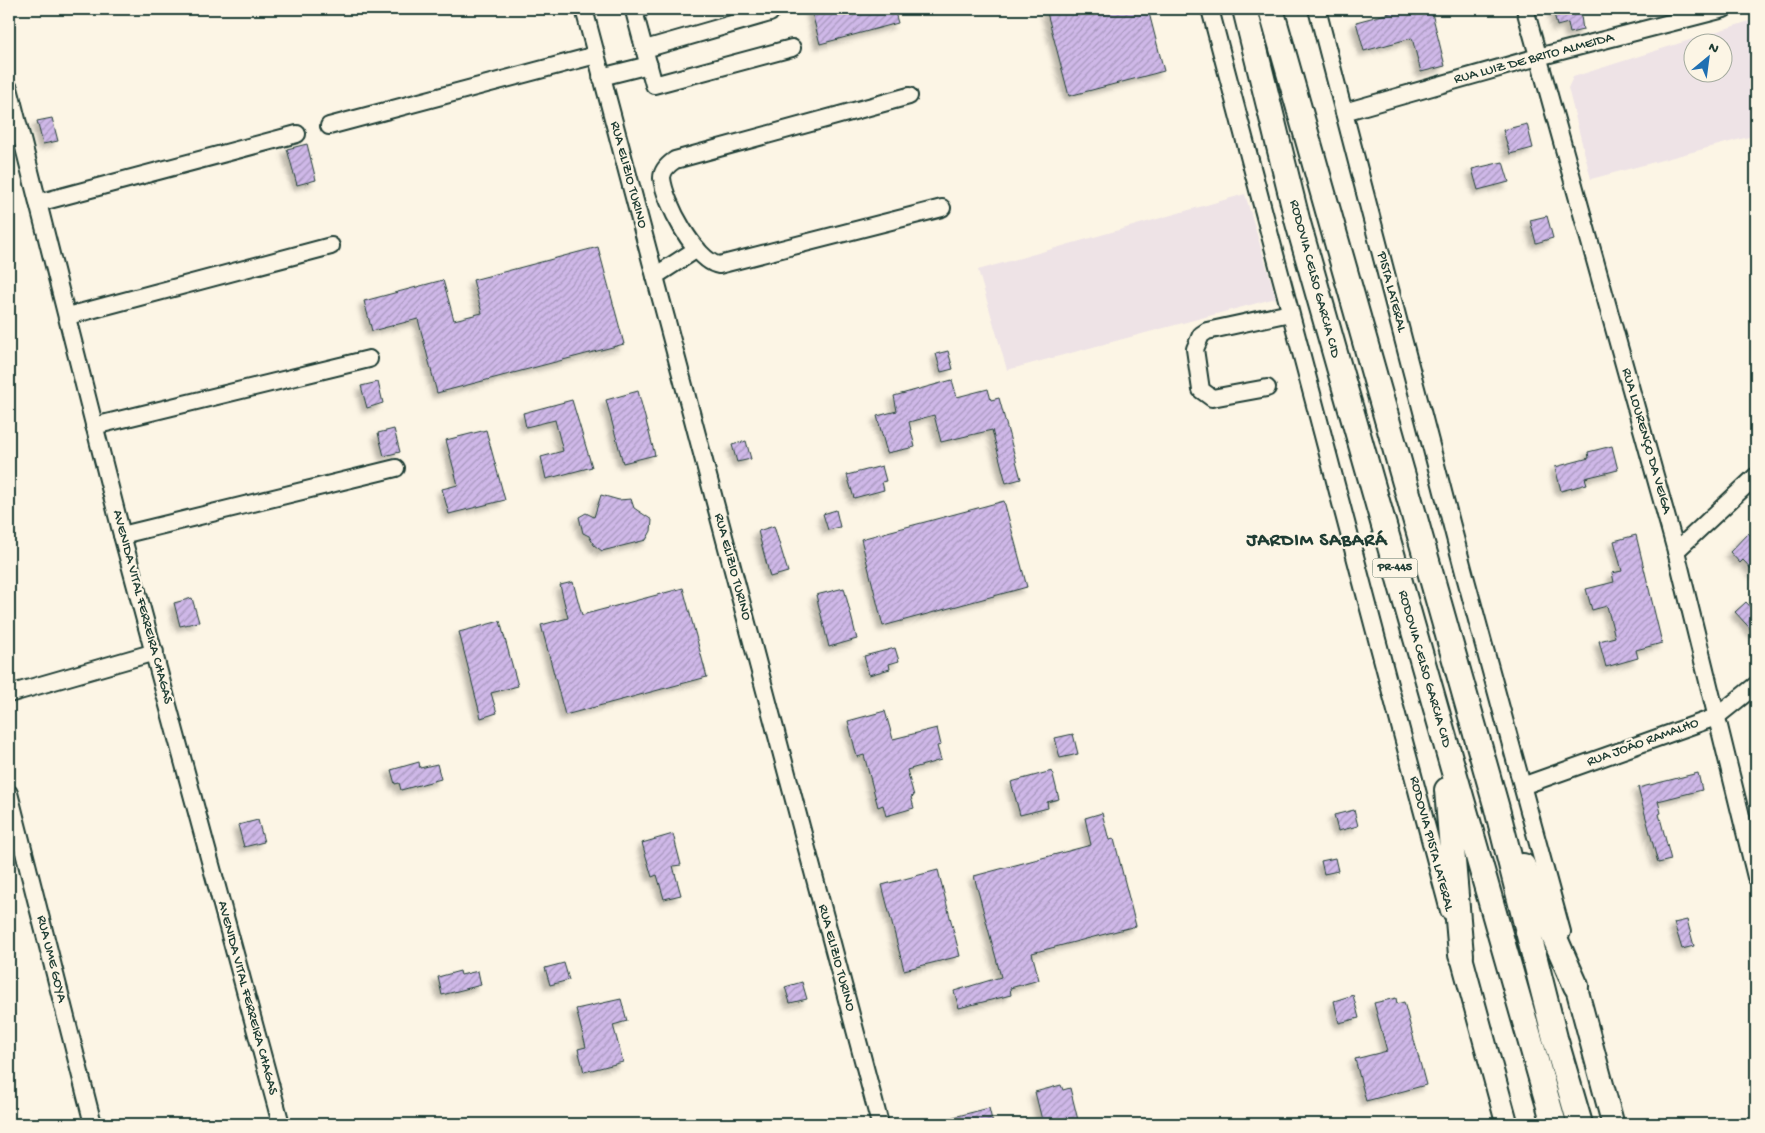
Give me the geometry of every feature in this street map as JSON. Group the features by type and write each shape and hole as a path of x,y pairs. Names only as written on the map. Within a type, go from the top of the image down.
{"highway":[{"name":"RODOVIA CELSO GARCIA CID","path":"1244,9 1298,223 1554,1124"},
{"name":"PR-445","path":"1271,9 1496,806 1555,1038 1580,1124"},
{"path":"1443,736 1461,955"},
{"path":"1496,806 1576,986"}],"main road":[{"name":"RODOVIA PISTA LATERAL","path":"1461,955 1507,1124"},
{"path":"1576,986 1614,1124"}],"street":[{"name":"RUA ELIZIO TURINO","path":"584,9 880,1124"},
{"path":"641,9 634,11 654,85 792,48"},
{"name":"PR-445","path":"1210,9 1290,313"},
{"name":"PISTA LATERAL","path":"1316,9 1522,786"},
{"name":"RUA LOURENÇO DA VEIGA","path":"1525,9 1676,551 1756,877"},
{"name":"RUA LUIZ DE BRITO ALMEIDA","path":"1344,112 1687,13 1724,9"},
{"path":"645,49 770,13"},
{"path":"329,126 596,55"},
{"path":"601,78 649,65"},
{"name":"AVENIDA VITAL FERREIRA CHAGAS","path":"9,88 122,535 281,1124"},
{"path":"909,96 675,160 667,166 662,177 672,212 697,249 710,264 719,265 942,208"},
{"path":"38,203 297,134"},
{"path":"68,316 332,246"},
{"path":"654,276 697,249"},
{"path":"1267,388 1212,398 1206,394 1200,384 1195,349 1198,340 1207,331 1290,313"},
{"name":"RODOVIA PISTA LATERAL","path":"1290,313 1461,955"},
{"path":"94,426 369,359"},
{"path":"122,535 396,468"},
{"path":"1676,551 1756,476"},
{"path":"9,694 155,652"},
{"name":"RUA JOÃO RAMALHO","path":"1522,786 1716,717 1756,685"},
{"path":"1522,786 1576,986"},
{"name":"RUA UME GOYA","path":"9,793 93,1124"}],"shaded area":[{"path":"1756,19 1756,135 1591,179 1568,88 1573,77 1682,42 1682,82 1732,82 1732,32 1715,32"},
{"path":"1245,194 1276,298 1007,370 978,270"}],"building":[{"path":"811,9 894,9 898,23 820,44"},
{"path":"1046,9 1148,9 1164,71 1069,96"},
{"path":"1405,9 1431,9 1445,66 1421,72 1412,38 1364,51 1356,22"},
{"path":"1553,9 1580,9 1583,30 1570,33 1568,23 1557,26"},
{"path":"52,118 58,141 43,144 37,121"},
{"path":"1527,124 1533,148 1510,154 1503,130"},
{"path":"307,144 316,180 297,185 287,149"},
{"path":"1503,162 1509,182 1478,190 1472,169"},
{"path":"1547,216 1553,238 1536,243 1530,220"},
{"path":"598,247 624,344 437,393 418,319 372,331 364,301 443,280 454,320 482,313 473,280"},
{"path":"948,351 953,369 941,372 936,354"},
{"path":"952,380 957,397 988,389 991,400 999,398 1021,479 1006,483 992,430 941,442 934,415 909,422 915,447 887,453 877,416 897,411 894,396"},
{"path":"378,382 383,403 367,408 361,386"},
{"path":"638,391 655,455 623,463 606,400"},
{"path":"572,400 592,467 546,479 541,457 563,451 555,420 526,427 523,413"},
{"path":"394,429 400,452 384,456 378,433"},
{"path":"486,430 505,500 449,514 442,489 458,485 446,440"},
{"path":"746,441 751,459 737,462 732,445"},
{"path":"1612,446 1618,470 1585,478 1587,484 1561,491 1555,467 1589,458 1588,452"},
{"path":"882,466 886,481 882,482 884,490 854,498 847,475"},
{"path":"601,495 619,500 631,499 634,508 652,520 651,531 646,540 602,551 594,545 589,536 583,533 579,517 586,513 594,517"},
{"path":"1004,501 1027,587 883,626 861,539"},
{"path":"836,510 840,527 828,530 823,514"},
{"path":"774,526 788,572 770,577 758,531"},
{"path":"1748,533 1756,541 1756,574 1743,560 1740,563 1730,552"},
{"path":"1636,535 1662,643 1636,650 1638,658 1606,667 1599,641 1615,637 1607,606 1592,610 1586,589 1614,582 1612,573 1622,571 1614,541"},
{"path":"573,582 582,615 683,588 707,677 565,715 541,625 568,618 560,585"},
{"path":"844,588 857,639 829,647 816,595"},
{"path":"192,598 199,622 180,626 174,603"},
{"path":"1746,602 1756,613 1756,635 1735,612"},
{"path":"500,621 518,686 491,693 497,713 481,718 459,632"},
{"path":"895,648 899,661 889,664 890,669 869,675 864,656"},
{"path":"885,711 893,739 937,728 941,745 937,746 941,760 907,770 914,796 911,797 914,808 886,816 883,805 878,807 864,755 857,757 848,721"},
{"path":"1073,734 1078,754 1060,758 1055,738"},
{"path":"419,762 420,768 437,764 441,779 401,790 399,783 395,784 391,770"},
{"path":"1052,771 1059,799 1047,802 1048,808 1020,815 1011,782"},
{"path":"1698,773 1702,790 1658,801 1661,813 1659,814 1671,860 1658,863 1638,788"},
{"path":"1354,810 1358,826 1338,831 1334,815"},
{"path":"1102,813 1109,840 1114,839 1136,926 1032,953 1039,980 1010,988 1011,995 959,1008 954,991 1001,977 974,876 1091,845 1085,818"},
{"path":"258,820 264,842 244,847 238,825"},
{"path":"673,834 681,865 673,866 681,895 664,899 657,875 652,877 642,843"},
{"path":"1335,858 1338,871 1324,874 1321,861"},
{"path":"938,870 960,956 904,970 882,885"},
{"path":"1687,920 1694,946 1682,949 1674,923"},
{"path":"564,963 569,980 550,985 545,968"},
{"path":"460,971 461,975 478,971 481,985 442,995 438,977"},
{"path":"802,982 807,999 790,1003 785,987"},
{"path":"1353,995 1359,1018 1339,1023 1334,1001"},
{"path":"1396,998 1397,1004 1404,1002 1426,1085 1366,1101 1355,1059 1387,1051 1374,1003"},
{"path":"621,999 627,1021 613,1025 623,1062 584,1072 578,1049 586,1047 576,1009"},
{"path":"1061,1085 1063,1090 1070,1088 1079,1124 1043,1124 1035,1092"},
{"path":"989,1108 993,1124 943,1124 942,1120"}],"district":[{"name":"JARDIM SABARÁ","path":"1317,541"}]}
